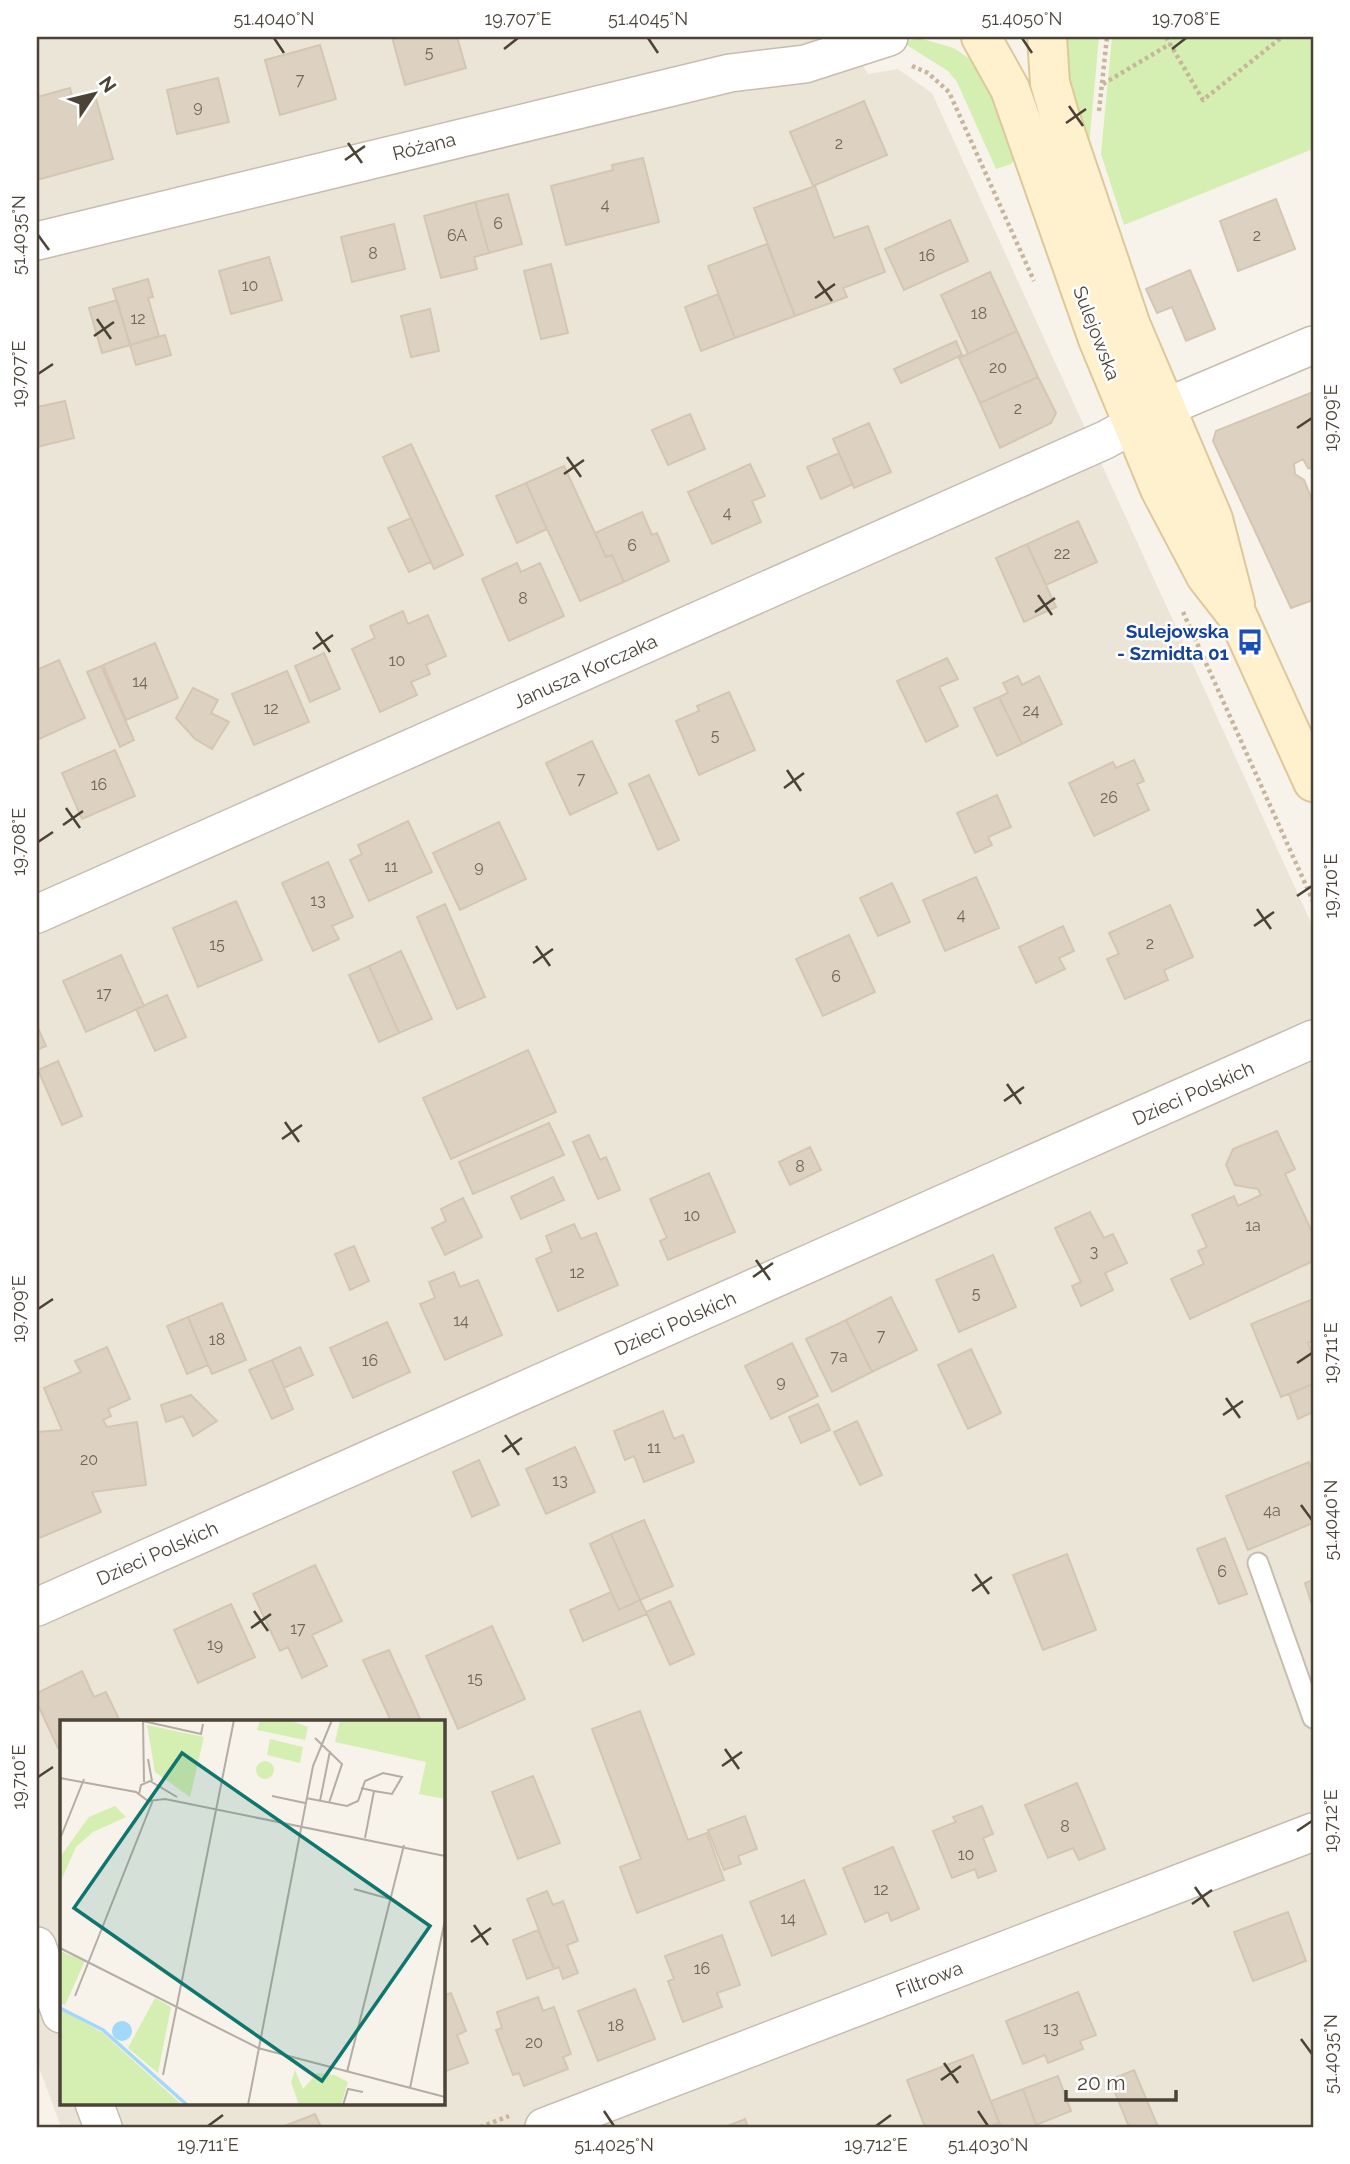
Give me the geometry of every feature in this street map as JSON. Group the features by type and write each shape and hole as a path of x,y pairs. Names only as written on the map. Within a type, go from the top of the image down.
{"main road":[{"name":"Sulejowska","path":"981,37 1010,89 1098,339 1149,417"},
{"name":"Sulejowska","path":"1047,37 1050,83 1131,326 1149,417 1177,526 1206,576 1238,617 1313,782"}],"street":[{"name":"Różana","path":"730,73 818,37"},
{"name":"Różana","path":"37,241 730,73 805,64 883,39"},
{"name":"Janusza Korczaka","path":"37,914 1313,345"},
{"name":"Dzieci Polskich","path":"37,1607 1313,1039"},
{"name":"Filtrowa","path":"544,2127 1313,1832"},
{"path":"37,1946 60,2011"},
{"path":"94,2104 103,2127"}],"lane":[{"path":"1258,1563 1313,1718"}],"path":[{"path":"1166,37 1203,100 1282,37"},
{"path":"1269,37 1273,44"},
{"path":"883,39 884,54 928,72 949,92 1035,283"},
{"path":"1102,85 1170,44"},
{"path":"1178,601 1313,901"}],"shaded area":[{"path":"37,37 845,37 868,74 898,69 932,93 1313,927 1313,2127 61,2127 37,2062"}],"green space":[{"path":"1057,37 1099,37 1088,157"},
{"path":"1112,37 1313,37 1313,149 1124,225 1101,154"},
{"path":"919,38 954,48 984,69 1018,155 1011,164 996,169 957,82 948,71 902,42"}],"building":[{"path":"392,37 457,37 466,68 405,85"},
{"path":"320,45 336,99 280,115 265,60"},
{"path":"218,78 229,122 177,134 167,90"},
{"path":"70,88 74,105 96,99 113,159 37,180 37,97"},
{"path":"864,101 887,155 813,186 790,132"},
{"path":"643,158 659,222 566,245 551,186 613,170 612,165"},
{"path":"815,186 834,238 868,226 885,272 843,288 847,297 795,316 754,208"},
{"path":"508,194 522,244 489,253 475,202"},
{"path":"1276,199 1295,249 1238,271 1220,221"},
{"path":"475,202 489,253 474,257 477,269 441,278 424,216"},
{"path":"950,220 968,261 904,290 885,249"},
{"path":"394,224 405,269 352,282 341,237"},
{"path":"767,244 795,316 735,338 708,266"},
{"path":"269,257 282,300 231,314 219,271"},
{"path":"551,264 568,333 541,339 524,271"},
{"path":"1190,270 1215,329 1186,341 1172,307 1157,313 1146,289"},
{"path":"990,272 1017,331 968,354 941,295"},
{"path":"148,279 153,297 148,298 159,336 130,345 113,289"},
{"path":"718,294 735,338 701,351 685,307"},
{"path":"117,300 130,345 102,353 89,308"},
{"path":"430,309 439,351 411,357 401,316"},
{"path":"1017,331 1038,377 980,403 959,358"},
{"path":"165,335 171,355 136,365 130,345"},
{"path":"956,341 962,355 901,383 894,369"},
{"path":"1038,377 1056,413 1051,423 1000,448 980,403"},
{"path":"1313,392 1313,469 1308,468 1303,459 1294,464 1295,474 1304,480 1313,502 1313,600 1291,608 1213,441 1216,431"},
{"path":"65,401 74,438 37,447 37,407"},
{"path":"690,414 705,449 668,465 652,430"},
{"path":"869,423 891,472 854,488 833,439"},
{"path":"411,444 463,555 434,569 383,457"},
{"path":"839,453 853,484 821,499 807,467"},
{"path":"750,464 765,496 752,501 761,522 712,544 688,492"},
{"path":"564,466 606,557 612,555 624,582 580,601 526,483"},
{"path":"526,483 547,529 517,543 496,496"},
{"path":"642,512 652,535 657,533 669,561 624,582 612,555 606,557 595,533"},
{"path":"411,518 431,562 409,572 388,528"},
{"path":"1078,521 1097,562 1046,585 1027,544"},
{"path":"1027,544 1056,607 1024,622 996,558"},
{"path":"517,563 521,572 540,563 564,616 509,641 482,579"},
{"path":"403,611 408,624 428,615 446,656 426,665 430,674 411,682 417,695 380,712 352,649 375,638 370,626"},
{"path":"155,643 178,698 126,720 103,665"},
{"path":"324,653 340,689 310,702 295,666"},
{"path":"947,658 958,679 939,687 958,726 926,742 897,681"},
{"path":"59,660 85,718 37,740 37,670"},
{"path":"101,666 134,740 120,747 87,672"},
{"path":"287,671 309,722 254,745 232,694"},
{"path":"1018,676 1022,685 1039,676 1062,724 1022,744 999,697 1008,693 1003,683"},
{"path":"193,688 218,700 211,713 229,722 212,749 195,739 176,718"},
{"path":"729,692 755,750 699,775 676,721 699,711 697,706"},
{"path":"999,697 1022,744 997,756 974,708"},
{"path":"592,741 617,793 570,815 546,763"},
{"path":"115,750 135,796 82,819 62,773"},
{"path":"1134,760 1144,781 1137,784 1149,810 1094,836 1069,783 1113,762 1116,768"},
{"path":"649,775 679,840 658,850 629,784"},
{"path":"997,795 1011,827 988,837 992,845 975,853 957,813"},
{"path":"408,821 432,872 369,901 350,860 362,854 358,845"},
{"path":"499,822 526,879 460,910 433,853"},
{"path":"328,862 353,917 332,926 339,939 313,951 282,883"},
{"path":"976,877 999,928 945,951 923,900"},
{"path":"892,883 910,922 878,936 860,898"},
{"path":"236,901 262,960 198,987 173,928"},
{"path":"445,904 485,997 457,1009 417,917"},
{"path":"1170,905 1193,957 1164,970 1168,980 1125,999 1107,959 1119,954 1109,933"},
{"path":"1063,926 1074,951 1059,958 1065,969 1036,983 1019,947"},
{"path":"849,935 875,992 823,1016 796,959"},
{"path":"401,951 432,1019 399,1033 369,966"},
{"path":"121,955 144,1006 86,1032 63,981"},
{"path":"369,966 399,1033 379,1042 349,975"},
{"path":"167,995 186,1037 155,1051 136,1009"},
{"path":"37,1026 46,1046 37,1050"},
{"path":"528,1050 556,1112 451,1159 423,1098"},
{"path":"58,1061 82,1116 62,1125 38,1070"},
{"path":"549,1123 564,1155 473,1194 459,1162"},
{"path":"1277,1131 1295,1169 1285,1174 1313,1234 1313,1261 1190,1319 1171,1279 1204,1264 1198,1251 1207,1247 1192,1215 1234,1196 1238,1206 1261,1195 1258,1189 1235,1185 1226,1165 1233,1149"},
{"path":"589,1135 600,1160 606,1157 620,1190 598,1199 573,1142"},
{"path":"810,1147 821,1170 790,1185 779,1162"},
{"path":"709,1173 735,1232 668,1260 660,1241 667,1238 650,1199"},
{"path":"553,1177 564,1200 521,1219 511,1197"},
{"path":"463,1198 482,1237 445,1255 432,1228 446,1221 441,1209"},
{"path":"1090,1212 1104,1238 1113,1234 1127,1263 1105,1273 1113,1290 1081,1306 1072,1286 1081,1282 1055,1228"},
{"path":"574,1224 581,1239 596,1233 618,1285 558,1311 536,1259 552,1252 546,1236"},
{"path":"354,1246 369,1281 350,1290 335,1254"},
{"path":"993,1255 1016,1307 959,1332 936,1280"},
{"path":"454,1272 460,1287 478,1280 502,1335 445,1360 420,1304 435,1298 429,1282"},
{"path":"891,1297 917,1350 872,1372 846,1320"},
{"path":"1313,1299 1313,1341 1308,1343 1313,1356 1313,1384 1281,1397 1251,1324"},
{"path":"222,1303 246,1360 212,1374 188,1317"},
{"path":"188,1317 208,1365 187,1374 167,1326"},
{"path":"846,1320 872,1372 832,1392 806,1339"},
{"path":"387,1322 410,1372 353,1398 330,1348"},
{"path":"792,1343 818,1396 771,1419 745,1366"},
{"path":"107,1347 130,1399 108,1409 111,1416 103,1420 107,1427 137,1422 146,1485 92,1492 101,1512 37,1539 37,1432 62,1430 44,1388 81,1372 75,1361"},
{"path":"300,1347 313,1375 284,1388 272,1360"},
{"path":"971,1349 1001,1413 968,1429 938,1365"},
{"path":"272,1360 293,1409 272,1419 249,1370"},
{"path":"1313,1384 1313,1412 1298,1419 1289,1394"},
{"path":"191,1395 217,1421 193,1436 183,1416 166,1422 161,1405"},
{"path":"818,1404 830,1430 801,1443 789,1417"},
{"path":"663,1411 674,1439 683,1435 694,1462 644,1482 634,1456 625,1460 614,1431"},
{"path":"857,1421 882,1475 860,1485 834,1432"},
{"path":"575,1447 595,1492 546,1514 526,1469"},
{"path":"479,1460 499,1505 472,1517 453,1472"},
{"path":"1309,1462 1313,1472 1313,1523 1248,1550 1226,1496"},
{"path":"644,1520 673,1586 640,1600 611,1534"},
{"path":"611,1534 640,1600 619,1610 590,1544"},
{"path":"1225,1538 1247,1594 1219,1604 1197,1549"},
{"path":"1067,1554 1096,1630 1043,1650 1013,1575"},
{"path":"315,1565 342,1621 312,1635 327,1666 302,1678 288,1647 280,1651 253,1594"},
{"path":"1313,1580 1313,1608 1305,1583"},
{"path":"611,1592 619,1610 640,1600 647,1614 583,1641 570,1610"},
{"path":"670,1601 694,1654 670,1665 646,1612"},
{"path":"231,1604 255,1657 198,1683 174,1630"},
{"path":"492,1626 525,1699 458,1729 426,1656"},
{"path":"389,1650 421,1720 391,1720 363,1660"},
{"path":"82,1671 94,1697 106,1692 119,1719 60,1720 58,1748 37,1703 37,1693"},
{"path":"640,1711 688,1840 707,1833 724,1880 637,1913 620,1867 641,1859 592,1729"},
{"path":"533,1776 560,1843 518,1859 492,1792"},
{"path":"1077,1783 1105,1849 1079,1860 1073,1848 1048,1858 1025,1805"},
{"path":"982,1806 993,1834 983,1838 996,1871 978,1878 975,1869 952,1878 933,1831 956,1822 953,1817"},
{"path":"745,1816 757,1849 738,1856 741,1864 724,1870 708,1830"},
{"path":"893,1847 919,1909 891,1921 888,1912 865,1922 843,1868"},
{"path":"804,1880 826,1934 772,1956 750,1902"},
{"path":"547,1891 553,1905 563,1901 578,1941 567,1945 578,1973 563,1979 559,1967 554,1969 527,1899"},
{"path":"1288,1912 1306,1961 1253,1981 1234,1932"},
{"path":"538,1930 554,1969 527,1979 513,1940"},
{"path":"722,1935 740,1985 717,1993 722,2007 683,2022 668,1981 674,1979 665,1956"},
{"path":"635,1989 655,2039 598,2061 578,2011"},
{"path":"1078,1992 1096,2035 1080,2041 1083,2049 1048,2063 1045,2055 1023,2064 1006,2021"},
{"path":"451,1993 466,2031 457,2035 468,2063 444,2072 444,1996"},
{"path":"538,1997 543,2011 554,2007 571,2054 563,2057 568,2069 524,2086 519,2073 513,2075 496,2030 502,2028 497,2012"},
{"path":"973,2055 999,2123 988,2127 925,2127 907,2080"},
{"path":"1134,2070 1158,2127 1129,2127 1110,2080"},
{"path":"1058,2076 1071,2111 1036,2125 1023,2089"},
{"path":"1023,2089 1037,2127 1001,2127 991,2101"},
{"path":"315,2114 321,2127 282,2127"},
{"path":"745,2119 748,2127 725,2127"}],"place":[{"name":"Sulejowska - Szmidta 01","path":"1250,642"}]}
